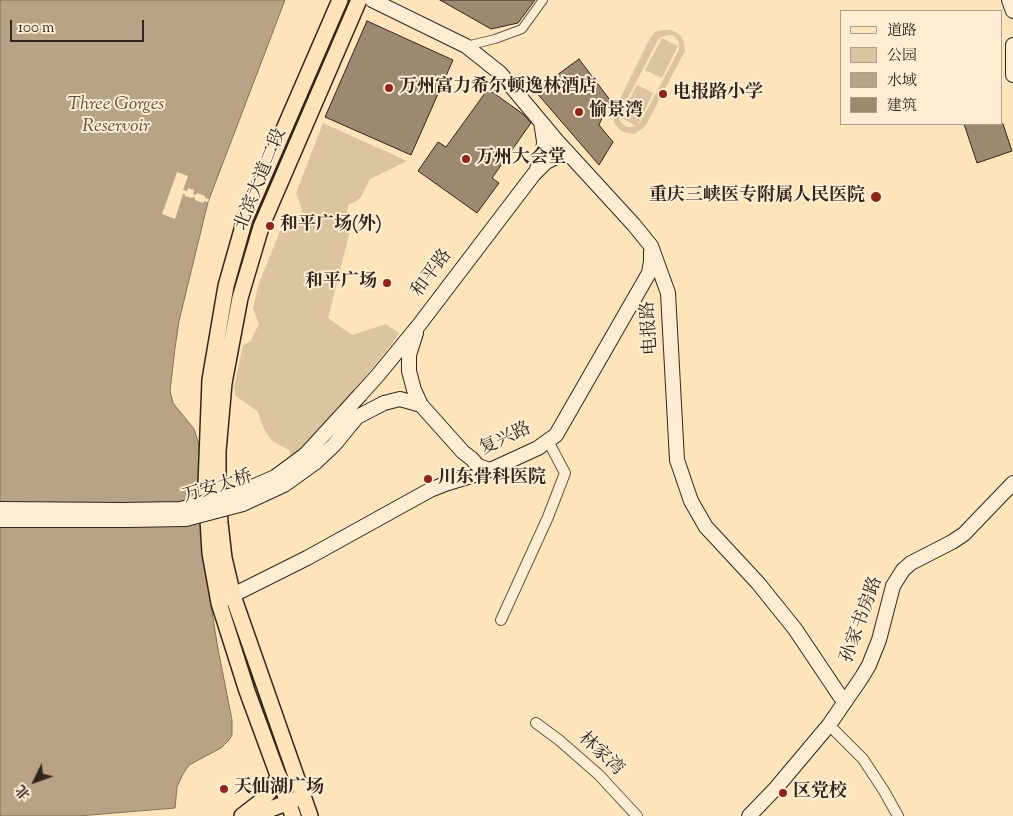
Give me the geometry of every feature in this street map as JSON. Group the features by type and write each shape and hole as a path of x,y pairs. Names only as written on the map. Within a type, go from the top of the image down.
{"main road":[{"name":"北滨大道二段","path":"217,382 226,286 244,220 340,0"},
{"name":"北滨大道二段","path":"217,382 260,228 359,0"},
{"name":"电报路","path":"372,0 466,46 500,73 570,156 651,246 667,290 677,460 691,501 706,527 758,583 796,629 844,702"},
{"path":"1009,0 1013,11"},
{"path":"1013,45 1013,75"},
{"name":"和平路","path":"534,174 543,156 544,141 540,121"},
{"name":"和平路","path":"360,395 418,325 534,174 546,162 558,156 570,156"},
{"name":"复兴路","path":"219,603 307,558 430,490 490,470 538,448 556,435 640,291 649,273 651,246"},
{"path":"640,291 649,281 655,280 661,282 667,290"},
{"path":"418,325 409,355 409,371 414,390 421,405 462,452 478,466 490,470"},
{"path":"217,382 218,488 224,558 233,596 306,807 289,812 252,816"},
{"path":"217,382 206,485 210,553 219,603 279,776 289,812"},
{"name":"万安大桥","path":"0,509 181,509 236,494 275,477 306,454 360,395"},
{"name":"万安大桥","path":"0,520 186,519 243,504 284,485 316,462 334,445 357,417 384,403 400,399 421,405"},
{"path":"445,484 458,474 464,465 462,452"},
{"name":"孙家书房路","path":"749,816 776,788 829,725 862,677 879,640 893,586 903,570 911,563 964,534 1013,483"},
{"path":"242,816 260,802 279,776"}],"street":[{"path":"466,46 522,30 543,0"},
{"path":"501,620 548,517 565,473 548,441"},
{"name":"林家湾","path":"536,723 560,740 599,775 637,816"},
{"path":"829,725 863,760 884,790 898,816"}],"green space":[{"path":"670,30 676,32 684,42 685,51 646,125 634,134 627,133 620,130 615,124 613,113 650,38 655,32","holes":["672,35 679,42 679,50 638,125 653,93 637,85 620,117 636,126 626,127 620,121 619,115 658,40 661,37"]},
{"path":"662,38 678,46 662,78 645,70"},
{"path":"323,123 407,161 370,179 361,197 349,204 347,211 351,227 328,318 352,335 386,324 399,333 337,412 291,457 289,450 272,441 263,427 258,412 236,396 234,388 243,345 250,342 259,324 253,309 258,286 280,231 284,231 295,224 300,218 302,209 296,193"}],"water":[{"name":"Three Gorges Reservoir","path":"0,0 285,0 208,202 179,321 175,348 170,391 173,403 194,429 199,445 204,563 232,720 232,735 221,748 189,765 177,787 175,808 78,816 0,816"}],"pier":[{"path":"177,172 188,176 183,190 187,191 188,188 194,190 193,194 196,195 197,193 209,199 208,202 204,201 203,203 183,194 175,219 162,214"}],"building":[{"path":"440,0 535,0 518,23 491,29"},
{"name":"万州富力希尔顿逸林酒店","path":"367,21 453,60 411,155 325,117"},
{"name":"愉景湾","path":"579,59 610,100 599,125 613,142 599,165 535,91"},
{"name":"万州大会堂","path":"488,89 523,114 531,123 492,178 499,183 477,213 418,171 438,142 446,147"},
{"path":"1003,124 1012,151 977,163 964,125"}],"place":[{"name":"万州富力希尔顿逸林酒店","path":"389,88"},
{"name":"电报路小学","path":"663,94"},
{"name":"愉景湾","path":"579,112"},
{"name":"万州大会堂","path":"466,159"},
{"name":"重庆三峡医专附属人民医院","path":"876,197"},
{"name":"和平广场(外)","path":"270,226"},
{"name":"和平广场","path":"387,283"},
{"name":"川东骨科医院","path":"428,479"},
{"name":"天仙湖广场","path":"224,789"},
{"name":"区党校","path":"783,793"}]}
